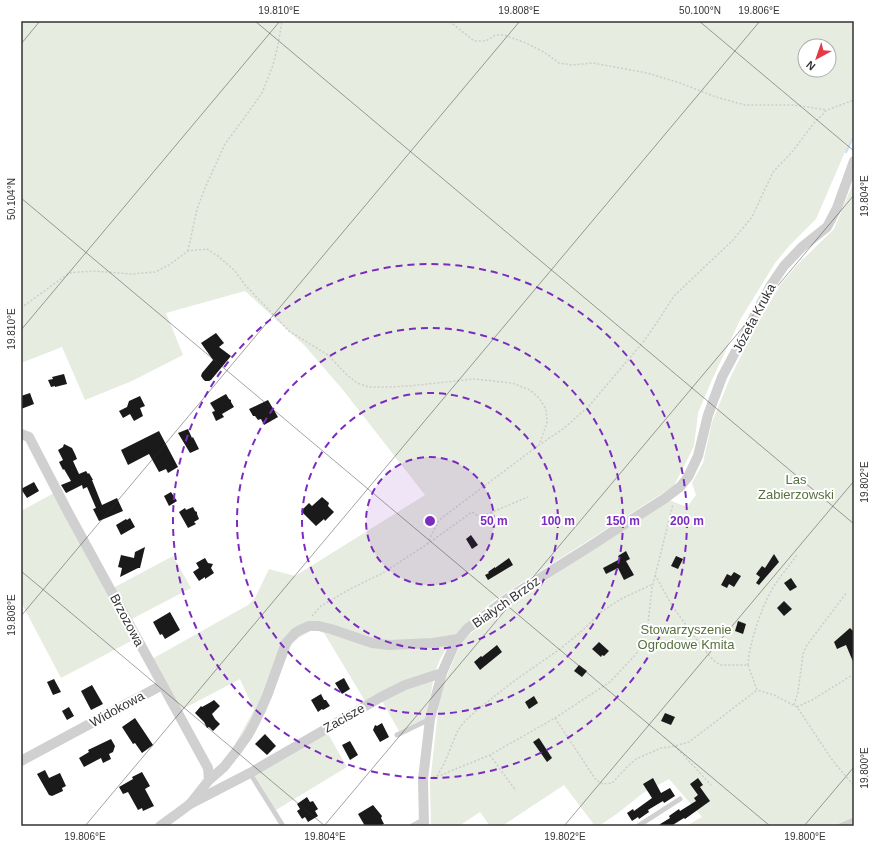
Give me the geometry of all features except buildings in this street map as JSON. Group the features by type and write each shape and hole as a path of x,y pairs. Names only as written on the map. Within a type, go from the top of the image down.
{"street":[{"name":"Józefa Kruka","path":"677,490 688,477 698,456 708,415 722,377 767,291 784,266 802,247 827,227 837,208 854,161"},
{"name":"Brzozowa","path":"23,434 29,437 69,514 208,768 210,780"},
{"name":"Białych Brzóz","path":"423,823 423,779 430,719 442,673 458,639 468,629 505,600 589,548 677,490"},
{"path":"190,804 210,780 224,767 248,735 267,696 286,643 304,628 314,626 325,627 372,643 389,645 433,643 458,639"},
{"name":"Zacisze","path":"160,826 190,804 250,773 381,697 405,685 442,673"},
{"name":"Widokowa","path":"21,761 162,685"}],"lane":[{"path":"397,735 430,719"},
{"path":"250,773 283,826"},
{"path":"638,826 680,799"},
{"path":"840,826 854,820"},
{"path":"412,826 423,823"}],"path":[{"path":"188,251 197,209 204,188 225,144 262,93 273,65 282,21"},
{"path":"450,21 474,41 486,41 495,35 504,35 526,43 544,52 559,64 572,65 593,63 647,73 680,83 716,97 745,105 794,105 827,110"},
{"path":"426,545 439,520 538,444 563,429 589,406 644,341 674,296 733,240 752,217 773,172 788,156 814,123 827,110 854,100"},
{"path":"21,308 69,273 93,271 132,274 155,272 169,265 188,251 207,249 218,256 234,270 246,286 290,331 328,355 357,383 369,387 389,387 474,379 512,384 530,390 539,398 546,409 547,423 538,444"},
{"path":"304,628 321,606 350,589 381,574 426,545 472,512 480,517 528,497"},
{"path":"431,777 490,755 555,718 610,682 636,654 643,644 647,632 655,574 674,502"},
{"path":"758,690 748,665 755,633 765,603 772,589 797,555"},
{"path":"655,574 673,607 713,660 720,665 748,665"},
{"path":"437,776 444,764 458,730 469,717 514,681 560,649 584,630 601,612 653,584"},
{"path":"794,706 798,692 803,654 807,645 847,592"},
{"path":"797,708 854,674"},
{"path":"758,690 774,695 797,708 833,761 854,786"},
{"path":"555,718 596,780 603,784 612,783 636,759 661,748 688,742 758,690"},
{"path":"675,746 711,785"},
{"path":"490,755 516,791"}],"green space":[{"path":"21,21 854,21 854,131 816,219 790,245 775,263 740,320 698,413 694,446 674,486 493,601 453,639 442,656 434,674 365,701 324,633 314,629 300,637 292,643 265,714 237,757 231,752 254,710 240,679 181,710 152,659 248,605 255,598 269,569 295,576 425,495 343,390 305,346 245,291 166,313 183,355 132,381 85,400 62,347 21,363"},
{"name":"Stowarzyszenie Ogrodowe Kmita","path":"854,181 854,826 686,826 702,817 669,779 643,793 599,826 595,826 564,785 502,826 490,826 480,812 459,826 431,826 430,783 440,693 460,645 465,638 500,611 669,500 687,507 696,495 692,483 703,463 712,422 730,378 755,328 780,285 797,265 834,229"},
{"path":"54,493 135,639 61,678 21,602 21,511"},
{"path":"173,556 191,588 130,620 113,588"},
{"path":"425,681 433,681 427,718 399,731 382,701"},
{"path":"327,732 347,767 276,810 254,774"}],"waterway":[{"path":"846,152 854,135"}],"park label":[{"name":"Las Zabierzowski","path":"796,486"}]}
